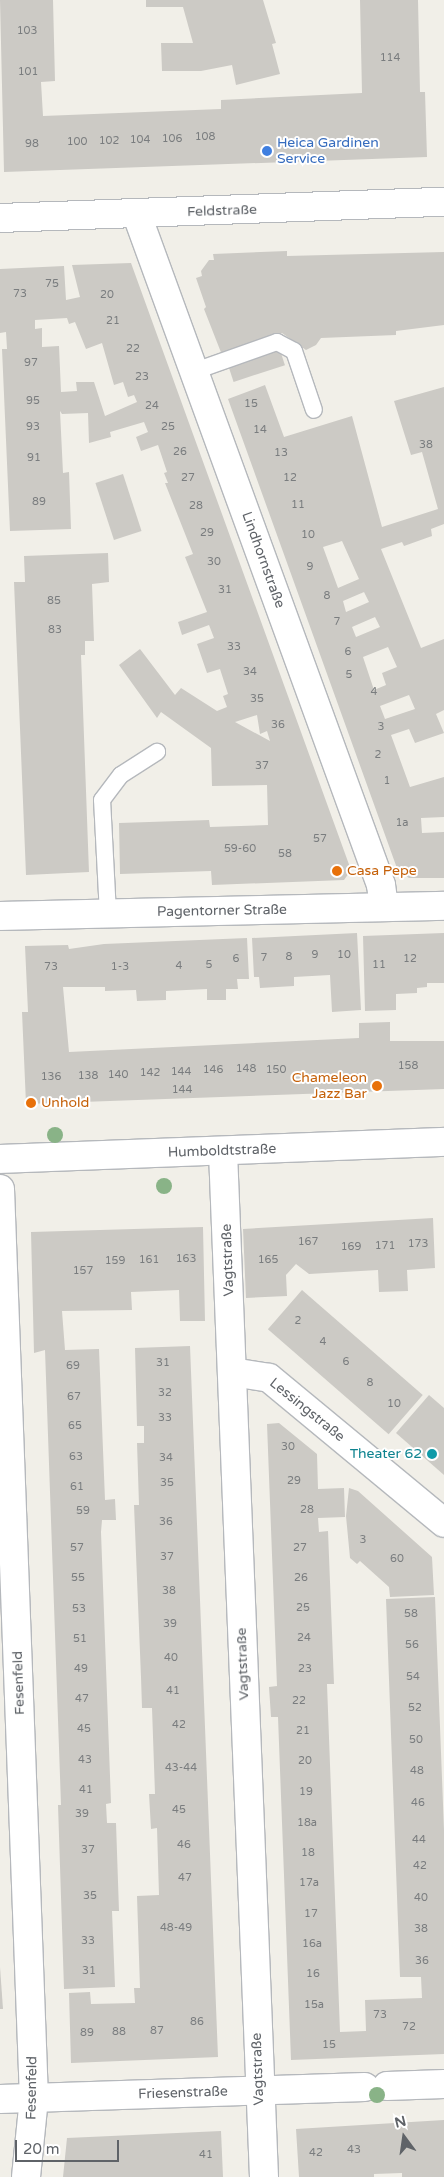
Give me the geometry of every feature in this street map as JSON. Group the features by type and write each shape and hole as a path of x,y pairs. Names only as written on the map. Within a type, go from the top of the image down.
{"street":[{"name":"Feldstraße","path":"0,218 136,215 444,202"},
{"name":"Lindhornstraße","path":"136,215 195,371 381,885 384,907"},
{"name":"Pagentorner Straße","path":"0,916 444,906"},
{"name":"Humboldtstraße","path":"0,1159 223,1152 444,1142"},
{"name":"Vagtstraße","path":"223,1152 259,2091 264,2177"},
{"name":"Fesenfeld","path":"0,1189 34,2098 26,2177"},
{"name":"Lessingstraße","path":"232,1372 269,1378 444,1523"},
{"name":"Friesenstraße","path":"0,2099 444,2084"}],"lane":[{"path":"195,371 278,342 294,351 314,410"},
{"path":"108,914 102,800 121,775 157,752"}],"building":[{"path":"0,0 53,0 55,81 41,82 43,116 221,109 221,100 362,93 360,0 418,0 420,92 425,92 427,157 4,172"},
{"path":"146,0 263,0 276,43 272,44 280,74 236,85 232,65 201,71 162,71 161,43 193,43 183,7 146,7"},
{"path":"287,251 287,256 444,252 444,325 396,331 396,335 321,338 316,345 306,350 282,333 222,355 204,309 206,307 196,278 202,276 201,271 209,260 214,260 213,254"},
{"path":"131,263 351,870 344,880 212,885 211,871 120,874 119,823 209,820 210,827 268,825 267,785 212,786 211,748 161,712 157,718 119,665 140,649 175,695 181,688 217,711 227,707 223,696 228,694 220,669 207,673 197,644 214,638 209,625 182,635 178,622 207,612 185,557 193,554 165,483 168,483 164,473 167,472 158,445 141,451 136,437 148,432 144,422 110,432 111,437 89,443 88,413 62,414 60,411 63,473 69,472 71,529 10,531 2,349 7,349 6,332 0,333 0,269 64,266 66,300 80,297 72,265","holes":["67,318 69,324 75,322 86,349 102,343 114,385 123,382 128,397 134,395 137,402 105,416 94,382 76,382 77,391 61,392 59,346 42,347 42,328 35,329 35,320","257,715 260,734 267,731 270,741 235,722"]},
{"path":"280,350 285,365 234,382 229,367"},
{"path":"265,385 284,437 352,416 382,527 438,509 422,452 411,455 394,401 444,387 444,524 431,529 432,536 404,546 402,542 381,549 421,648 444,639 444,710 436,714 444,733 415,743 409,729 391,735 410,787 444,777 444,817 421,818 422,833 444,832 444,878 409,878 398,871 228,399","holes":["342,541 359,579 338,588 323,547","364,592 369,602 346,612 343,601","375,617 380,627 356,637 352,627","388,647 397,667 382,673 386,685 374,690 363,657","409,695 415,709 385,719 380,706"]},
{"path":"123,474 142,531 114,540 95,483"},
{"path":"108,553 109,582 92,584 94,641 85,641 85,655 81,655 89,872 26,875 14,582 25,582 24,556"},
{"path":"357,933 361,1010 332,1012 330,975 294,977 294,986 260,988 259,977 254,977 252,938"},
{"path":"444,933 444,983 427,983 427,987 417,988 417,993 396,994 396,1010 365,1011 363,936"},
{"path":"247,938 249,979 237,979 238,989 226,989 226,1000 207,1000 207,989 166,991 166,1000 137,1001 136,990 105,991 105,987 63,987 69,1052 359,1038 359,1023 390,1022 390,1041 444,1041 444,1089 26,1104 22,1012 28,1012 25,946 68,945 69,949 104,944"},
{"path":"433,1218 435,1268 407,1270 408,1291 379,1292 378,1270 309,1274 296,1264 286,1275 287,1296 246,1298 243,1229"},
{"path":"203,1227 205,1321 180,1321 179,1290 131,1292 132,1310 62,1311 65,1350 99,1349 105,1500 115,1499 116,1520 102,1520 101,1532 111,1803 106,1804 107,1823 116,1823 119,1911 112,1911 115,1987 64,1989 58,1805 61,1805 45,1350 34,1353 31,1232"},
{"path":"302,1290 423,1395 389,1434 268,1329"},
{"path":"190,1346 218,2057 71,2063 69,1993 90,1992 91,2004 135,2003 134,1988 140,1988 137,1896 159,1895 157,1828 151,1829 149,1794 155,1794 152,1708 142,1708 134,1505 139,1505 137,1443 144,1443 144,1426 137,1426 135,1348"},
{"name":"Theater 62","path":"429,1395 444,1408 444,1475 396,1433"},
{"path":"279,1423 317,1454 318,1489 344,1488 345,1517 318,1518 319,1532 328,1531 334,1684 327,1684 340,2032 366,2031 365,2000 422,1998 421,1977 400,1977 386,1599 435,1597 444,1830 444,2054 291,2060 278,1717 271,1717 269,1687 277,1686 267,1424"},
{"path":"349,1488 358,1491 432,1557 434,1595 390,1597 389,1587 360,1561 357,1564 350,1558 346,1516"},
{"path":"0,1967 3,2009 0,2009"},
{"path":"444,2120 444,2177 402,2177 402,2173 374,2174 374,2177 299,2177 296,2129"},
{"path":"221,2131 223,2177 63,2177 67,2138"}],"place":[{"name":"Heica Gardinen Service","path":"267,151"},
{"name":"Casa Pepe","path":"337,871"},
{"name":"Chameleon Jazz Bar","path":"377,1086"},
{"name":"Unhold","path":"31,1103"},
{"name":"Theater 62","path":"432,1454"}]}
